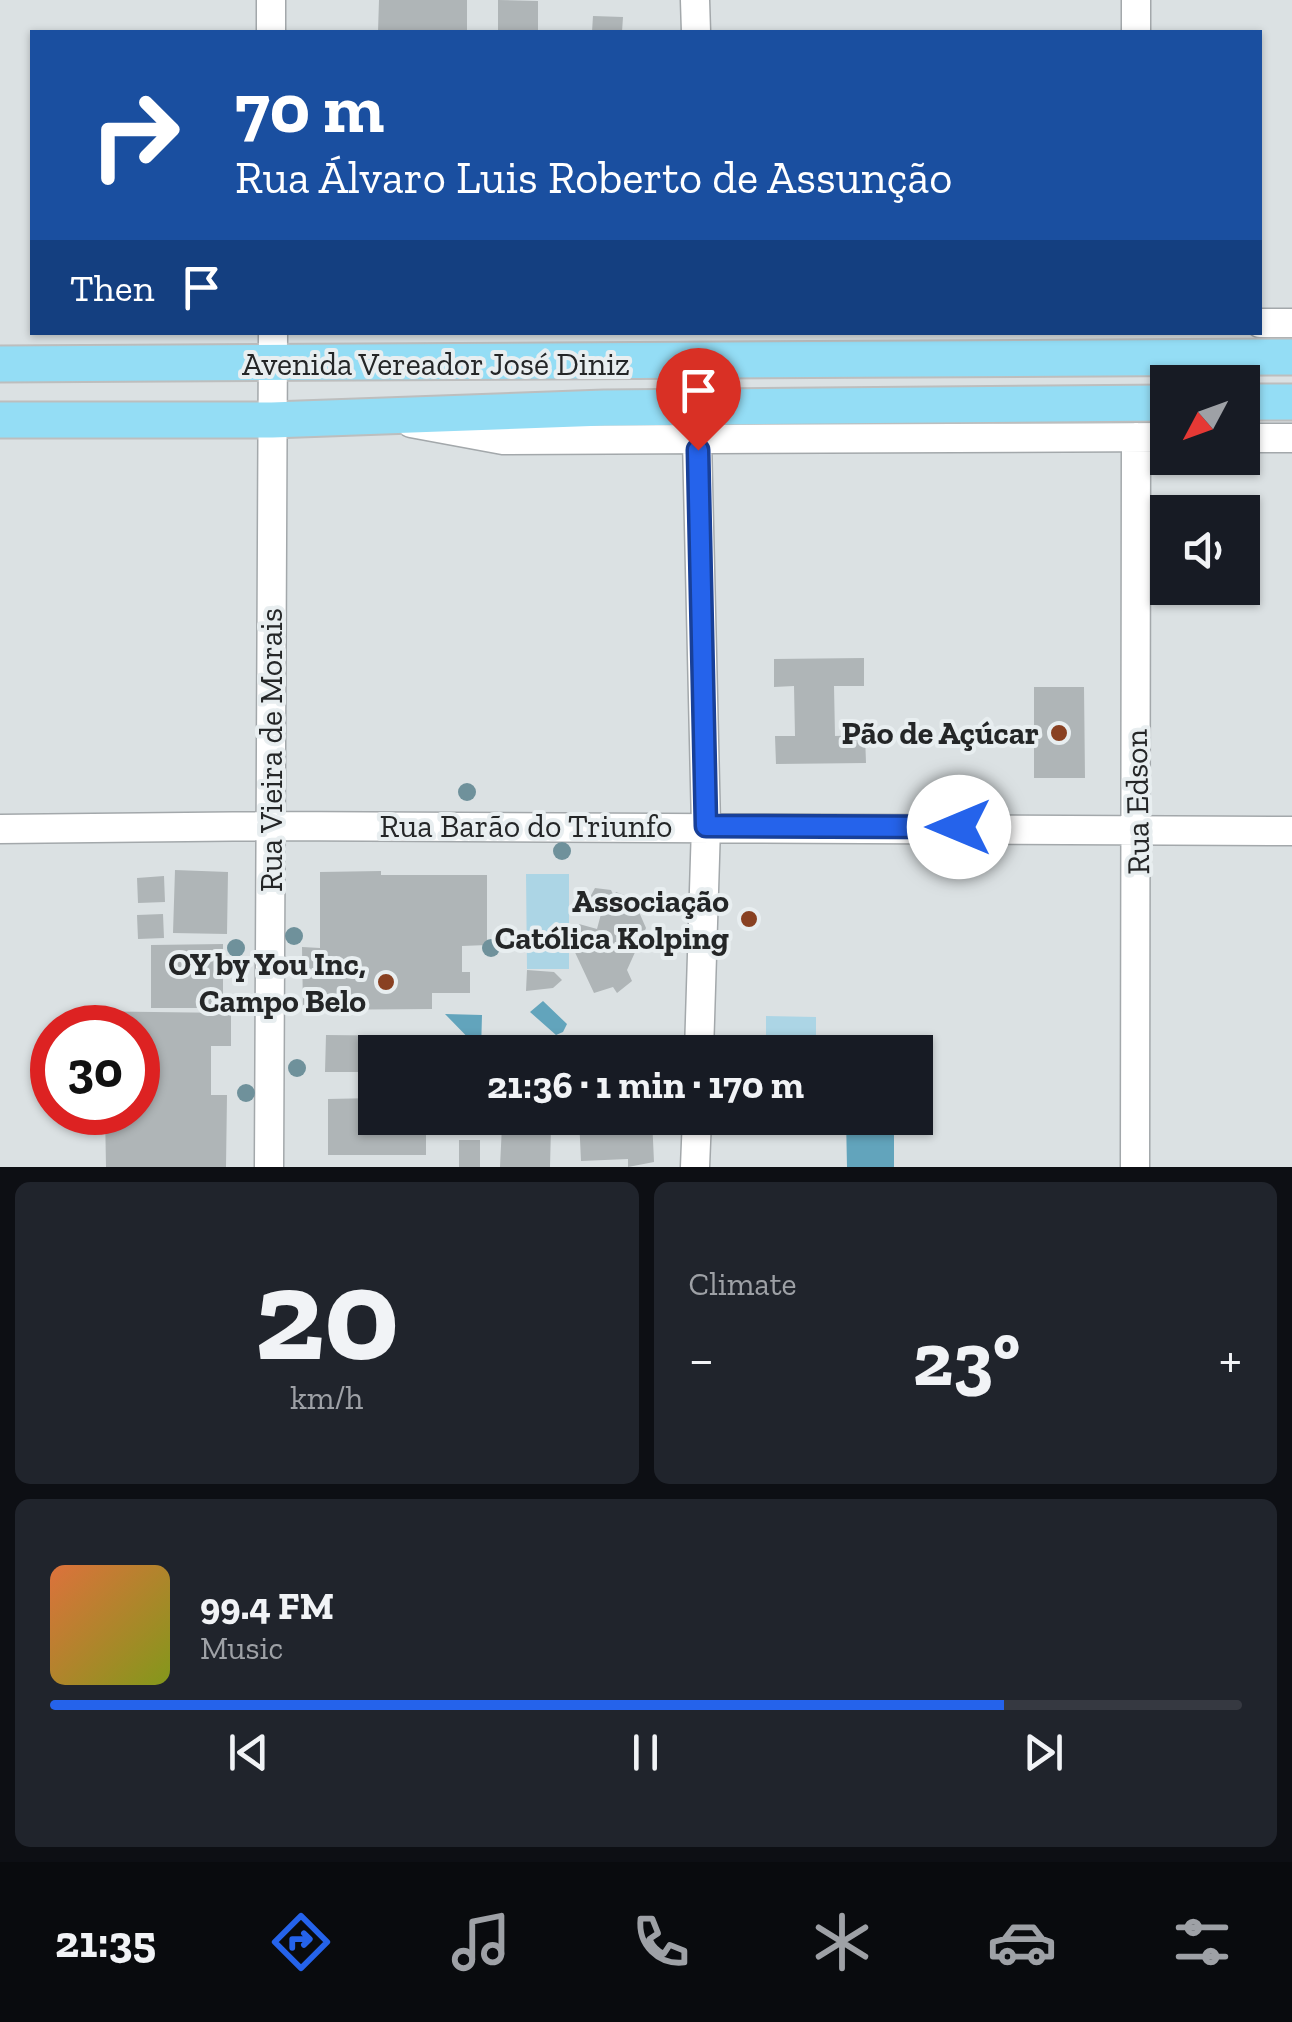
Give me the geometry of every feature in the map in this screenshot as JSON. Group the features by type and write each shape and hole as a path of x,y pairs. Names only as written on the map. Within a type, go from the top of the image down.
{"main road":[{"name":"Avenida Vereador José Diniz","path":"0,364 273,349 1292,358"},
{"path":"1260,402 1292,402"},
{"name":"Avenida Vereador José Diniz","path":"0,420 272,420 604,408 1150,403"}],"street":[{"path":"271,0 271,30"},
{"path":"695,0 696,30"},
{"path":"1136,0 1136,30"},
{"path":"1262,323 1292,323"},
{"name":"Rua Vieira de Morais","path":"268,1167 273,349"},
{"name":"Avenida Vereador José Diniz","path":"385,417 503,440 1150,437"},
{"name":"Rua Edson","path":"1135,1167 1136,437"},
{"path":"1260,438 1292,438"},
{"path":"697,440 706,826 699,1035"},
{"name":"Rua Barão do Triunfo","path":"0,829 706,826 1292,831"},
{"path":"695,1167 696,1135"}],"shaded area":[{"path":"526,874 569,874 569,969 527,969"},
{"path":"543,1001 567,1024 556,1035 530,1012"},
{"path":"445,1014 482,1015 481,1035 465,1035"},
{"path":"766,1016 816,1017 816,1035 766,1035"},
{"path":"846,1135 894,1135 894,1167 847,1167"}],"building":[{"path":"379,0 467,0 467,30 378,30"},
{"path":"498,0 538,1 538,30 498,30"},
{"path":"593,16 623,17 622,30 592,30"},
{"path":"864,658 864,686 834,686 835,736 865,735 866,763 776,764 775,736 795,736 794,686 774,687 774,659"},
{"name":"Pão de Açúcar","path":"1034,687 1084,687 1085,778 1034,778"},
{"path":"175,870 228,872 227,934 173,933"},
{"path":"381,871 381,875 487,875 487,945 462,946 462,972 470,972 470,993 432,993 432,1009 303,1010 302,947 320,948 320,872"},
{"path":"164,876 165,902 138,903 137,878"},
{"path":"595,888 611,890 614,896 616,892 627,896 623,906 639,912 646,928 627,970 632,981 617,993 613,987 594,993 572,946 579,924 597,929 601,914 584,908"},
{"path":"163,914 164,938 138,939 137,915"},
{"path":"223,944 223,1008 151,1005 151,945"},
{"path":"527,970 554,972 562,980 553,988 526,991"},
{"path":"160,1012 231,1013 231,1046 211,1046 211,1095 227,1095 226,1167 106,1167 105,1135 160,1135"},
{"path":"326,1035 358,1035 358,1072 325,1072"},
{"path":"358,1098 358,1135 426,1135 426,1155 328,1155 328,1099"},
{"path":"502,1135 551,1135 550,1167 500,1167"},
{"path":"580,1135 653,1135 654,1162 628,1167 628,1159 581,1161"},
{"path":"459,1140 480,1140 480,1167 459,1167"}],"place":[{"name":"Pão de Açúcar","path":"1059,733"},
{"name":"Associação Católica Kolping","path":"749,919"},
{"name":"OY by You Inc, Campo Belo","path":"386,982"}],"route":[{"path":"698,450 706,826 959,827"}]}
